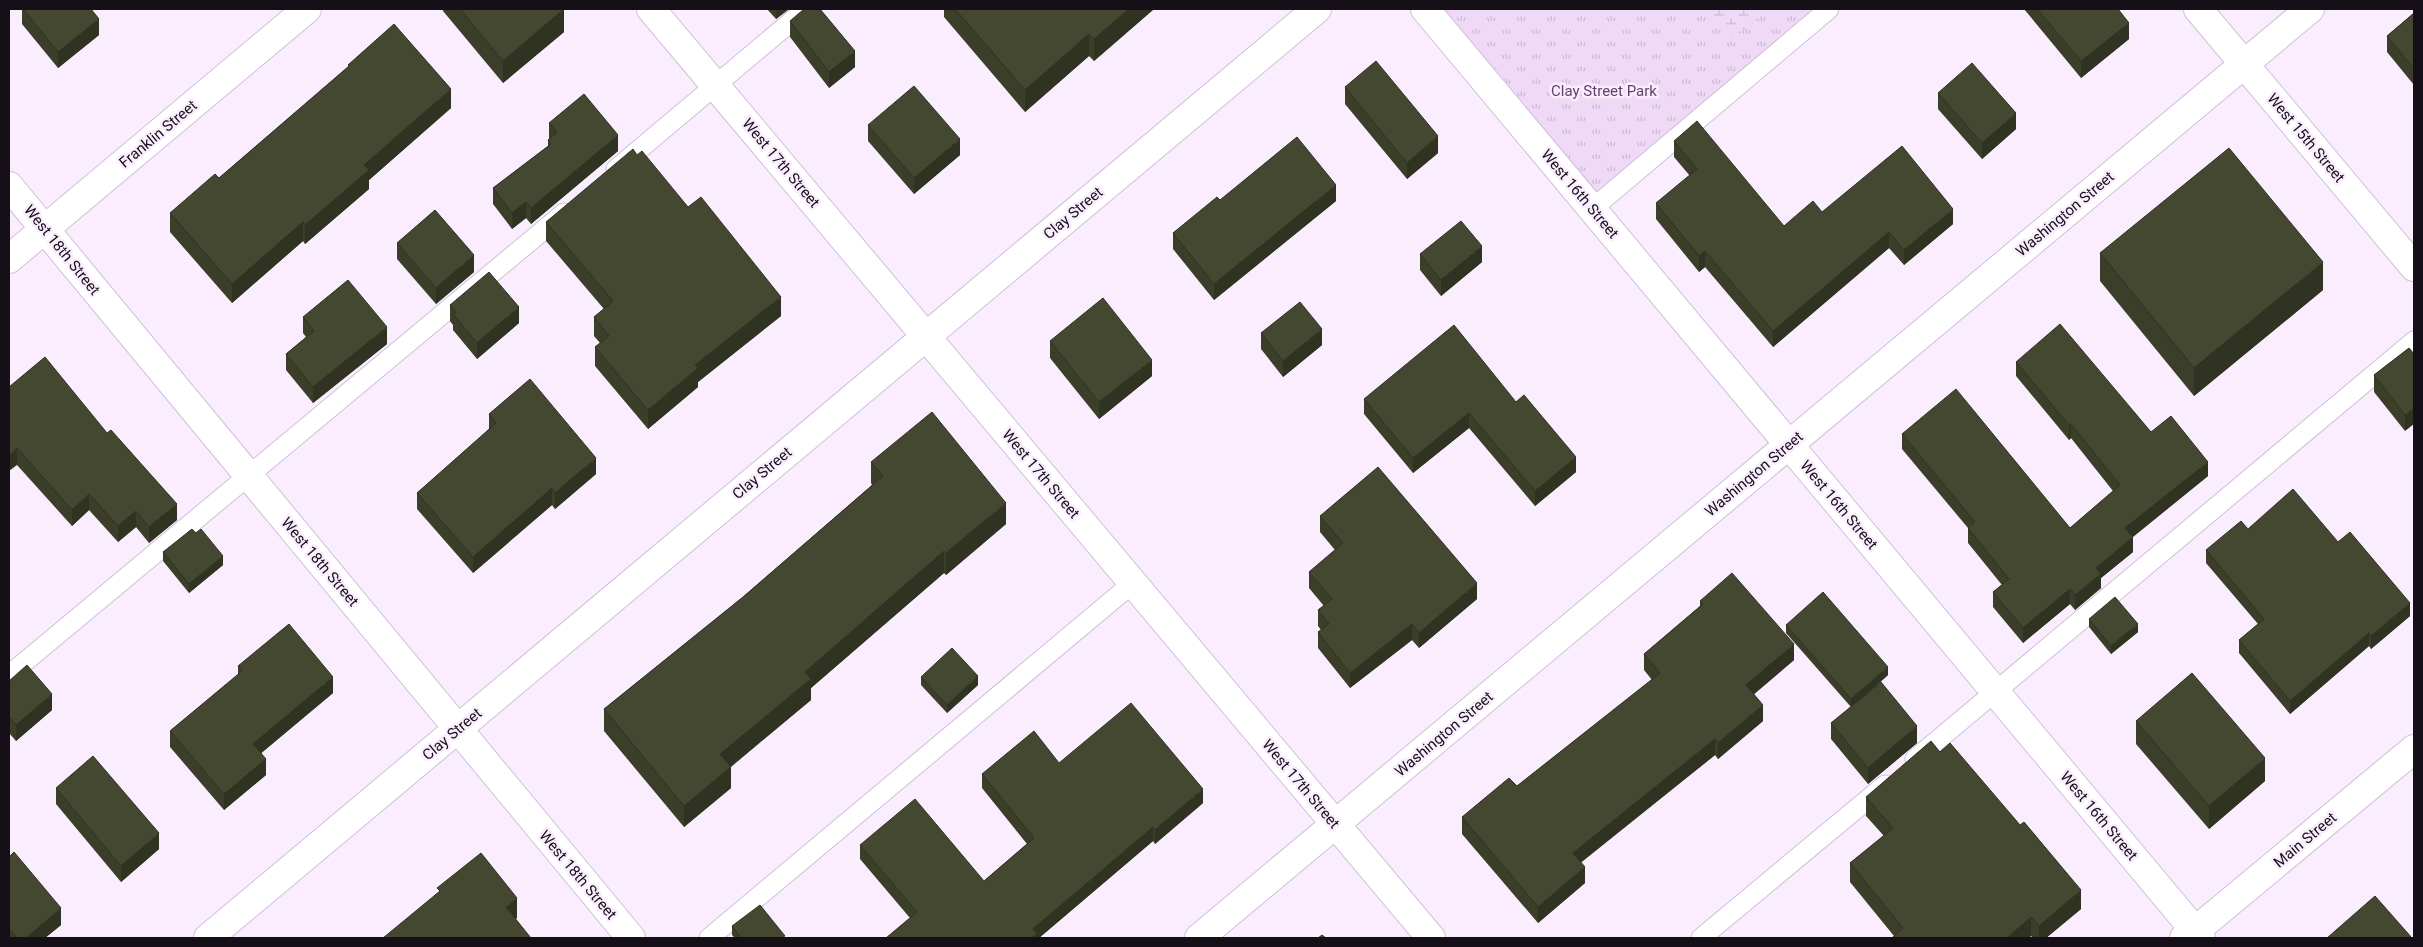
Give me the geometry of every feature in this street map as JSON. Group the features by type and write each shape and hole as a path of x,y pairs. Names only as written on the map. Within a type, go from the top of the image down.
{"street":[{"name":"Franklin Street","path":"9,259 307,9"},
{"name":"West 17th Street","path":"651,9 1431,938"},
{"name":"Clay Street","path":"208,938 1317,9"},
{"name":"West 16th Street","path":"1425,9 1996,692 2193,937"},
{"name":"West 15th Street","path":"2198,9 2414,267"},
{"name":"Washington Street","path":"1199,938 2310,9"},
{"name":"West 18th Street","path":"9,186 631,938"},
{"name":"Main Street","path":"2193,937 2414,749"}],"lane":[{"path":"602,182 806,9"},
{"path":"1592,209 1829,9"},
{"path":"9,675 579,201"},
{"path":"1701,938 2414,341"},
{"path":"709,938 1133,583"}],"green space":[{"name":"Clay Street Park","path":"1425,9 1829,9 1592,209"},
{"path":"1708,9 1770,9 1733,39"}],"building":[{"path":"23,9 91,9 99,19 58,52"},
{"path":"460,9 564,9 503,61"},
{"path":"804,9 820,9 855,51 829,72 790,21"},
{"path":"955,9 1129,9 1094,39 1089,34 1025,90"},
{"path":"2037,9 2118,9 2129,23 2081,61"},
{"path":"2414,13 2414,69 2387,36"},
{"path":"394,24 451,89 364,165 369,170 305,225 303,222 232,284 170,213 215,174 219,178 349,66"},
{"path":"1376,61 1438,136 1407,163 1345,87"},
{"path":"1972,63 2016,113 1982,143 1938,93"},
{"path":"914,86 960,139 914,178 868,125"},
{"path":"584,94 618,135 531,208 526,202 512,213 493,188 551,144 548,140 557,132 549,123"},
{"path":"1697,121 1784,226 1813,201 1822,212 1902,146 1953,209 1904,250 1889,232 1773,331 1705,251 1699,256 1656,203 1697,169 1674,141"},
{"path":"1297,137 1336,185 1214,284 1173,233 1217,197 1220,200"},
{"path":"2229,148 2323,262 2194,368 2100,253"},
{"path":"633,149 637,155 642,151 688,207 701,197 781,297 695,365 698,368 648,410 595,347 609,336 594,317 613,301 546,222"},
{"path":"435,210 474,255 436,288 397,243"},
{"path":"1461,221 1482,246 1441,280 1420,254"},
{"path":"489,272 519,307 477,343 453,314 456,312 450,305"},
{"path":"348,280 387,327 313,387 286,354 314,331 303,317"},
{"path":"1103,298 1152,360 1099,402 1050,341"},
{"path":"1300,302 1322,329 1283,361 1261,333"},
{"path":"2060,324 2151,432 2171,416 2208,462 2125,528 2133,537 2096,568 2101,574 2075,595 2070,589 2023,628 1993,592 2009,579 1968,528 1975,522 1902,434 1956,389 2070,528 2120,485 2071,424 2069,425 2016,362"},
{"path":"1454,325 1516,402 1524,395 1576,457 1535,491 1469,413 1413,458 1364,399"},
{"path":"2409,348 2414,354 2414,408 2405,415 2374,375"},
{"path":"45,357 107,433 111,430 177,504 149,527 136,511 118,526 89,494 72,510 17,448 9,455 9,387"},
{"path":"530,379 596,458 555,493 552,488 473,557 417,493 496,423 489,414"},
{"path":"932,412 1006,503 946,553 944,551 805,672 811,679 720,754 731,767 684,806 604,709 743,597 883,476 871,462"},
{"path":"1378,467 1477,583 1419,633 1412,624 1350,673 1318,632 1329,624 1318,610 1332,599 1309,572 1343,543 1320,516"},
{"path":"2293,489 2338,542 2350,532 2410,603 2371,636 2369,633 2290,701 2239,640 2264,619 2206,550 2241,521 2248,529"},
{"path":"192,529 196,533 201,529 223,556 189,584 163,552"},
{"path":"1732,573 1794,644 1746,685 1763,705 1718,743 1715,739 1573,853 1585,867 1538,907 1462,817 1509,778 1517,786 1660,673 1644,654 1703,604 1700,601"},
{"path":"1823,592 1888,667 1851,699 1786,625"},
{"path":"2115,597 2138,624 2111,646 2089,619"},
{"path":"289,624 333,677 253,744 266,759 224,794 170,731 242,671 238,666"},
{"path":"952,648 978,676 947,705 921,677"},
{"path":"27,665 52,694 16,725 9,717 9,681"},
{"path":"2192,673 2265,758 2209,806 2136,721"},
{"path":"1881,682 1917,726 1868,768 1831,723"},
{"path":"1131,703 1203,789 1155,830 1153,827 1033,929 1037,934 1032,938 886,938 917,912 860,845 915,799 984,881 1034,838 982,774 1034,731 1059,763"},
{"path":"1931,741 1940,752 1950,743 2020,825 2024,822 2081,890 2039,926 2031,917 2007,938 1892,938 1903,928 1850,863 1893,828 1866,797"},
{"path":"93,756 159,833 121,866 56,788"},
{"path":"14,852 61,908 26,938 17,938 9,929 9,857"},
{"path":"481,853 517,898 506,907 531,938 383,938 440,891 437,888"},
{"path":"2375,896 2412,938 2327,938"},
{"path":"760,905 785,936 781,938 741,938 732,926"}]}
